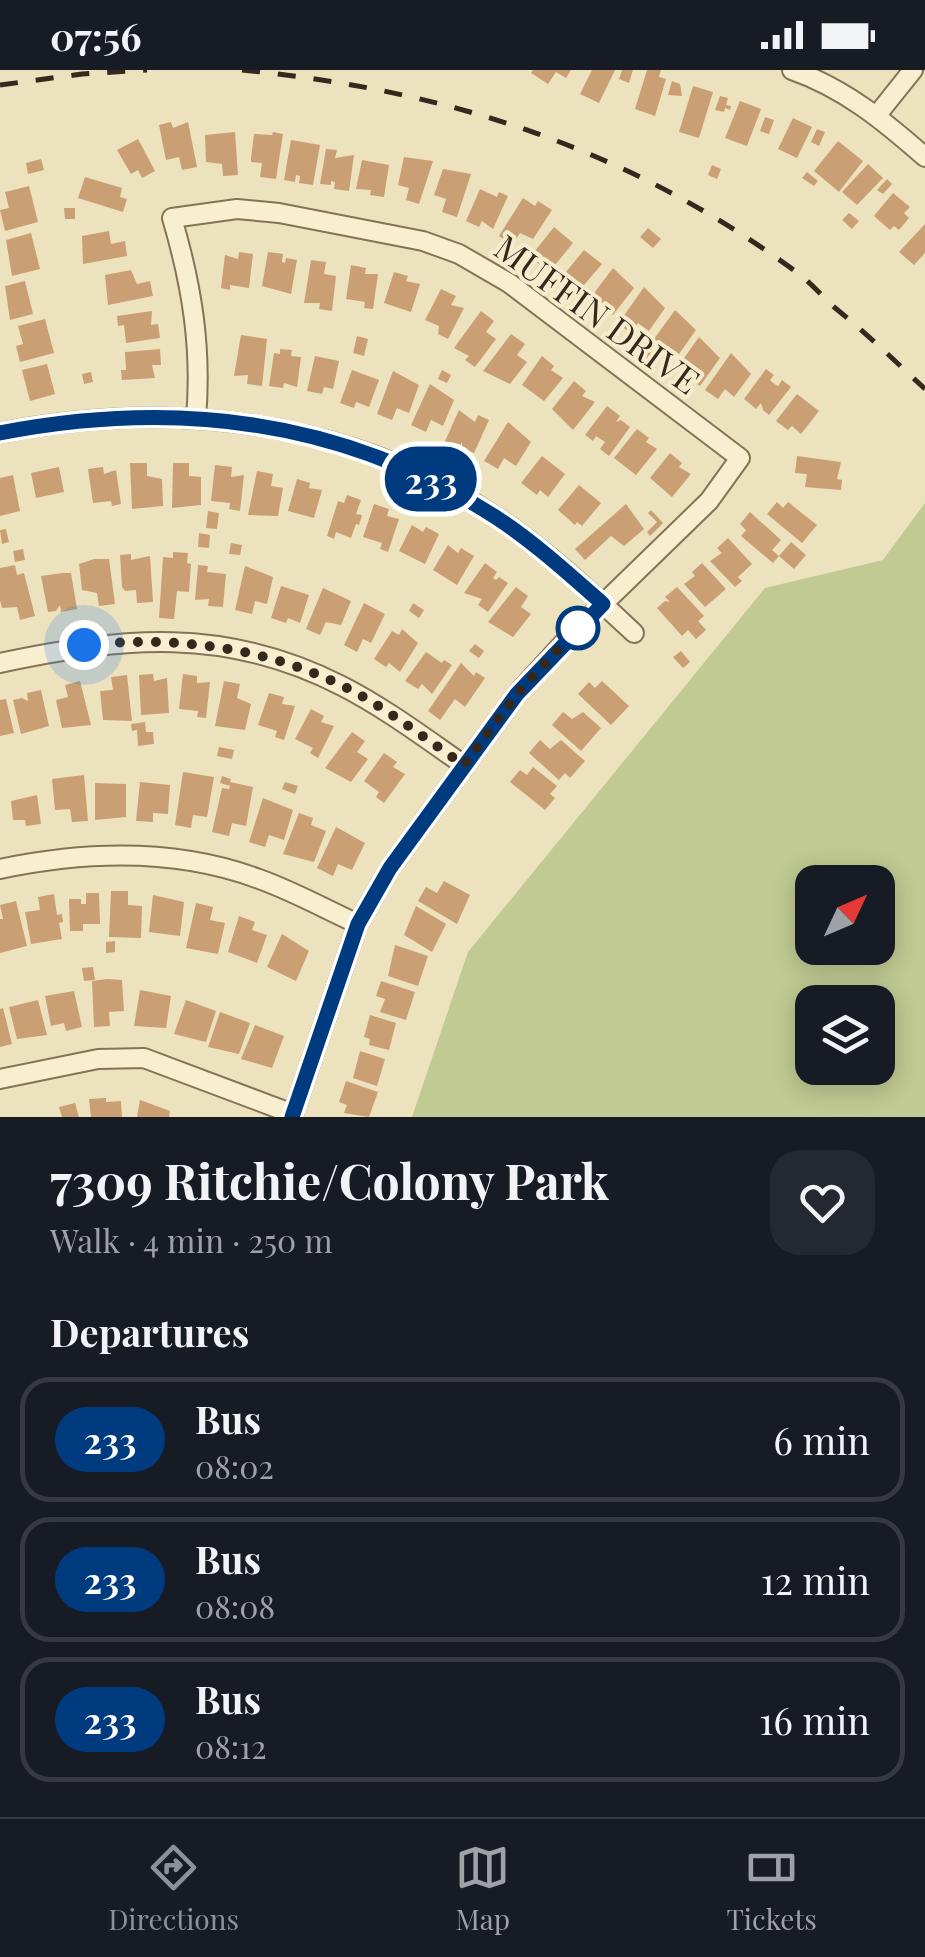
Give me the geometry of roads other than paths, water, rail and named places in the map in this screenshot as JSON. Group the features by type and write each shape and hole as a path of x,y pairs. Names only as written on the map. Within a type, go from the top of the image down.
{"street":[{"path":"792,70 849,96 877,114 925,157"},
{"path":"877,114 912,70"},
{"name":"MUFFIN DRIVE","path":"196,418 198,330 172,218 237,209 279,212 423,240 459,254 509,283 740,458 709,500 603,604"},
{"path":"1,429 76,420 196,418 270,426 324,438 420,474 499,519 544,552 634,633"},
{"path":"0,1080 98,1059 144,1058 292,1116 358,924 390,868 517,694 603,604"},
{"path":"0,662 119,642 206,645 246,651 342,686 464,765"},
{"path":"0,869 54,858 102,854 194,863 258,878 358,924"}],"railway":[{"path":"0,85 147,70"},
{"path":"242,70 318,79 463,110 600,159 667,191 795,271 925,389"}]}
